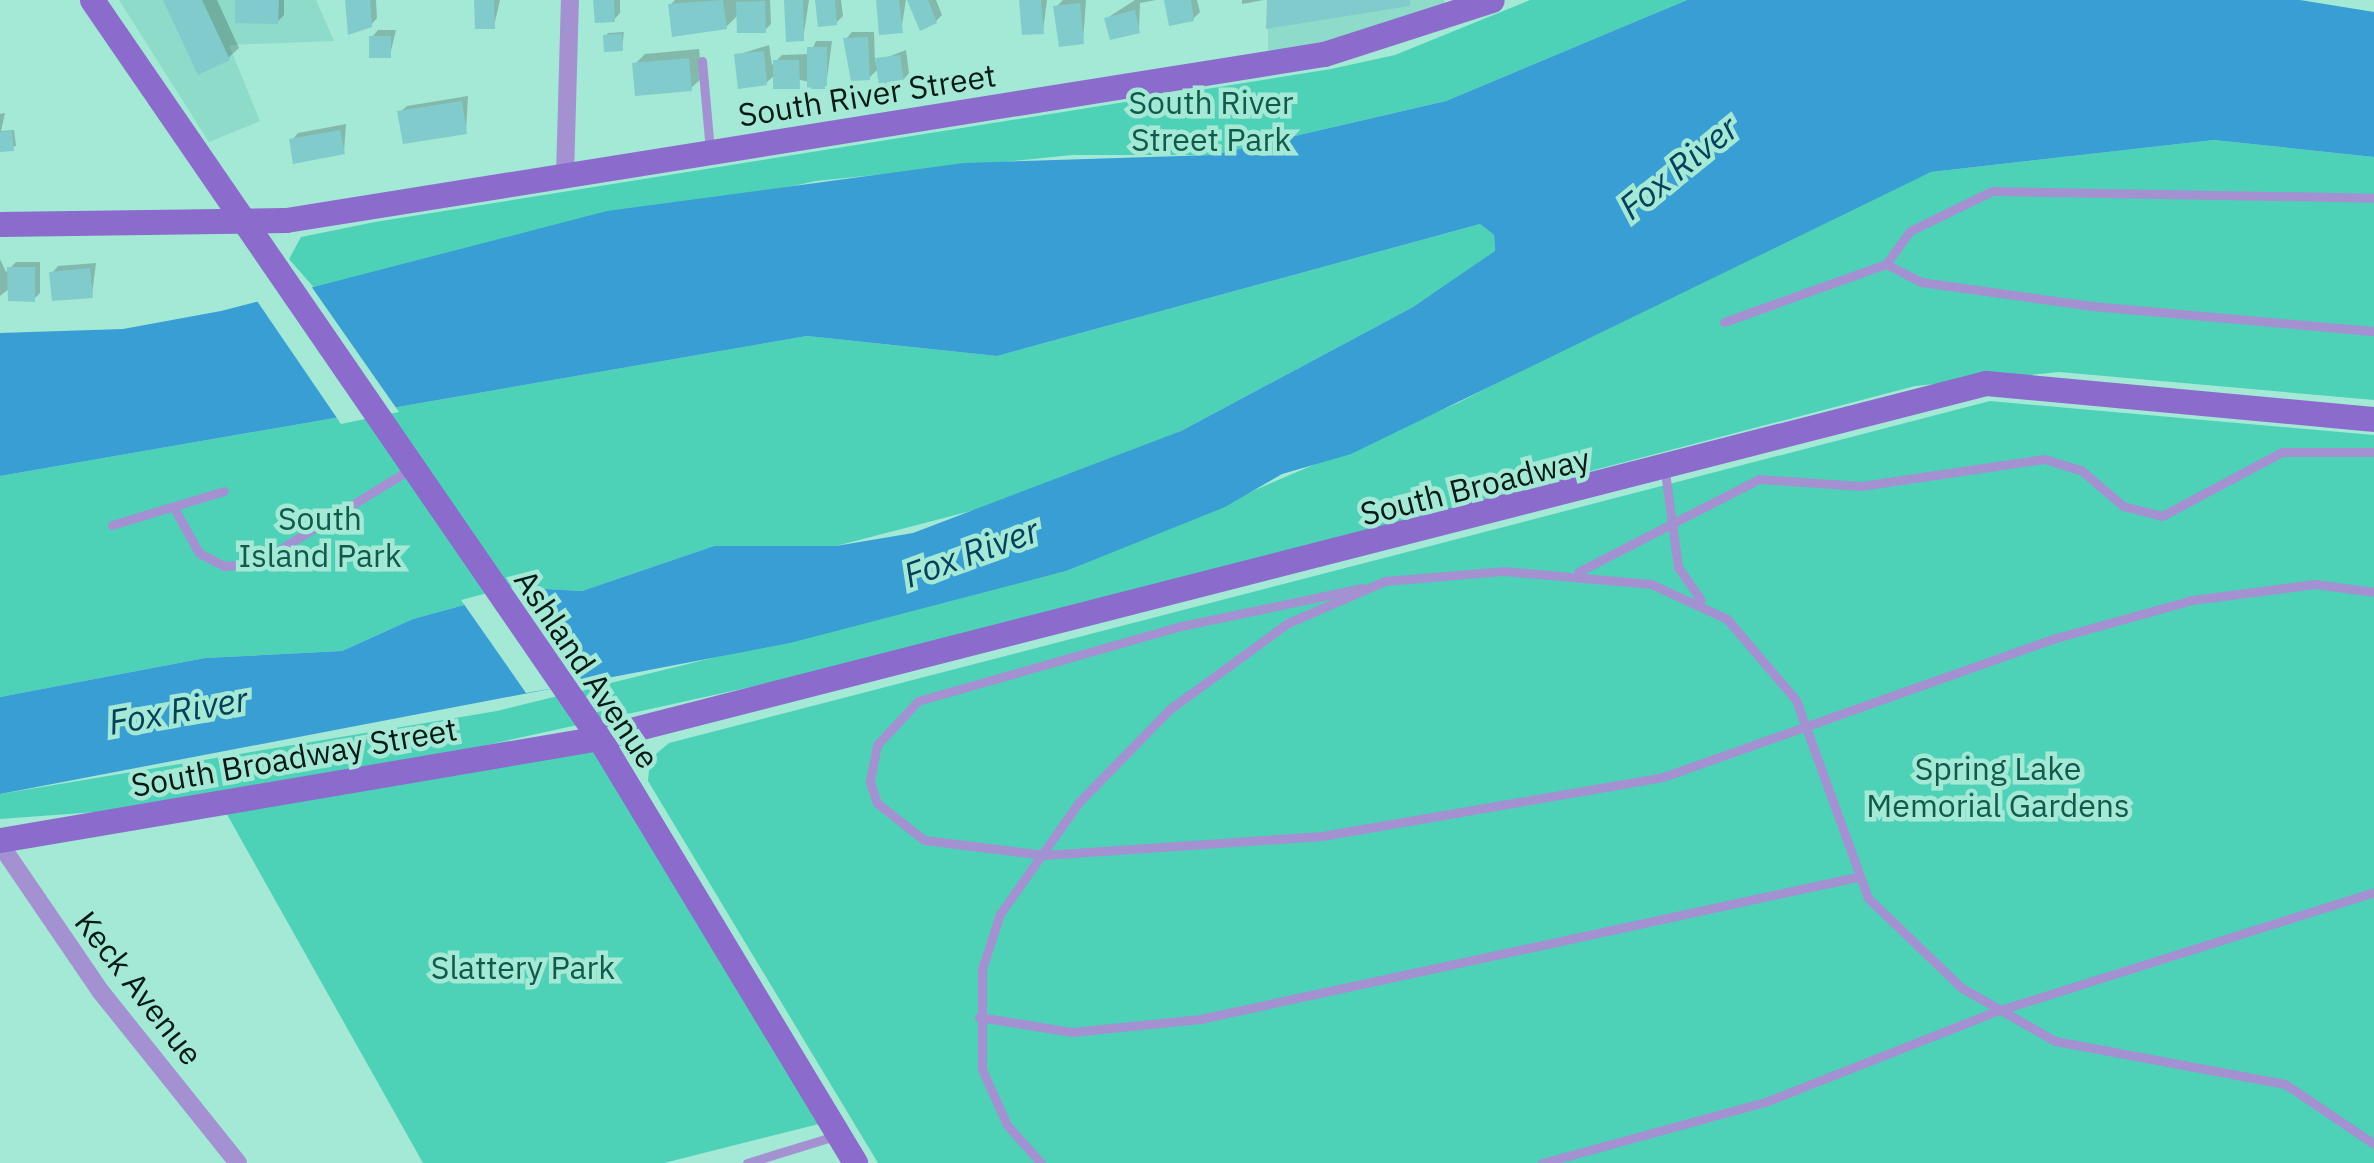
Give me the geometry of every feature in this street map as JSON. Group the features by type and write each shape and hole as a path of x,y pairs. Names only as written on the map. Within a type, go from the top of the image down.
{"street":[{"name":"Ashland Avenue","path":"92,0 599,738 855,1163"},
{"path":"566,176 570,0"},
{"name":"South River Street","path":"0,224 246,224 566,176 1324,54 1448,9 1492,0"},
{"name":"South Broadway","path":"599,738 1665,472 1986,384 2374,419"},
{"name":"South Broadway Street","path":"0,842 599,738"},
{"name":"Keck Avenue","path":"0,842 101,992 238,1163"}],"lane":[{"path":"702,61 710,153"},
{"path":"1724,322 1886,264 1910,231 1992,191 2374,198"},
{"path":"1886,264 1920,282 2092,306 2374,330"},
{"path":"1576,573 1759,479 1860,486 2044,459 2081,470 2122,506 2162,516 2282,452 2374,452"},
{"path":"174,508 199,553 224,566 256,564 412,467"},
{"path":"1665,472 1678,567 1705,606 1766,657 1811,730 1858,876 1906,942 1997,1011 2070,1045 2285,1084 2374,1144"},
{"path":"112,525 224,491"},
{"path":"1705,606 1652,584 1576,573 1444,573 1362,588 968,683 918,700 888,727 870,782 904,831 1044,855 1250,844 1471,814 1663,777 1811,730 2148,611 2275,587 2374,592"},
{"path":"1040,1163 992,1096 979,1017 989,939 1079,802 1170,709 1247,649 1362,588"},
{"path":"979,1017 1072,1032 1294,1004 1858,876"},
{"path":"1542,1163 1768,1100 1997,1011 2374,892"},
{"path":"747,1163 839,1135"}],"shaded area":[{"path":"119,0 316,0 334,41 229,45 260,121 209,142"},
{"path":"1268,0 1444,0 1447,17 1268,60"}],"green space":[{"name":"South River Street Park","path":"1530,0 1687,0 1446,101 1213,155 1072,155 816,181 316,290 289,259 301,237 375,222 1331,69 1395,55"},
{"path":"2214,140 2374,157 2374,400 2059,372 1915,386 850,665 446,754 96,812 0,819 0,794 497,711 1066,571 1458,403 1737,258 1931,172"},
{"name":"South Island Park","path":"1480,224 1494,235 1495,252 1413,307 1181,431 1021,498 836,546 714,546 582,591 526,588 413,619 342,651 205,658 0,697 0,476 807,336 997,356"},
{"name":"Spring Lake Memorial Gardens","path":"1990,401 2374,435 2374,1163 878,1163 648,781 650,759 669,743"},
{"name":"Slattery Park","path":"599,738 831,1121 664,1163 423,1163 220,802"}],"water":[{"name":"Fox River","path":"1687,0 2300,0 2374,12 2374,157 2214,140 1931,172 1351,454 1282,474 1225,507 1066,571 790,643 0,794 0,697 205,658 342,651 413,619 526,588 582,591 714,546 836,546 913,533 1181,431 1413,307 1495,251 1494,235 1480,224 997,356 807,336 0,476 0,333 123,329 221,311 607,211 964,163 1213,155 1446,101"}],"pier":[{"path":"311,286 399,412 341,424 255,298"},
{"path":"518,585 584,683 526,693 461,600"}],"building":[{"path":"163,0 202,0 230,60 198,75"},
{"path":"235,0 279,0 278,24 235,23"},
{"path":"345,0 370,0 372,27 348,35"},
{"path":"474,0 494,0 495,29 475,29"},
{"path":"593,0 614,0 615,22 595,23"},
{"path":"723,0 727,29 672,37 668,4"},
{"path":"784,0 803,0 804,41 786,42"},
{"path":"815,0 835,0 837,25 818,27"},
{"path":"876,0 899,0 903,33 879,35"},
{"path":"907,0 928,0 937,23 920,31"},
{"path":"1019,0 1041,0 1044,34 1022,35"},
{"path":"1164,0 1191,0 1194,21 1169,26"},
{"path":"1267,0 1410,0 1410,6 1266,29"},
{"path":"765,1 766,33 737,33 736,2"},
{"path":"1080,3 1084,44 1059,47 1053,6"},
{"path":"1135,10 1140,33 1110,40 1104,18"},
{"path":"622,34 623,51 604,52 603,35"},
{"path":"369,36 391,36 391,58 369,58"},
{"path":"868,37 870,80 851,81 843,38"},
{"path":"807,47 827,47 827,89 807,89"},
{"path":"764,51 767,85 738,89 734,54"},
{"path":"900,55 904,82 879,86 875,58"},
{"path":"689,58 692,91 635,96 632,63"},
{"path":"773,60 799,60 800,89 773,89"},
{"path":"462,101 467,134 403,144 397,111"},
{"path":"340,130 345,154 293,164 289,139"},
{"path":"12,131 14,151 0,152 0,132"},
{"path":"7,267 35,267 35,302 8,301"},
{"path":"90,268 93,298 52,301 49,272"}]}
